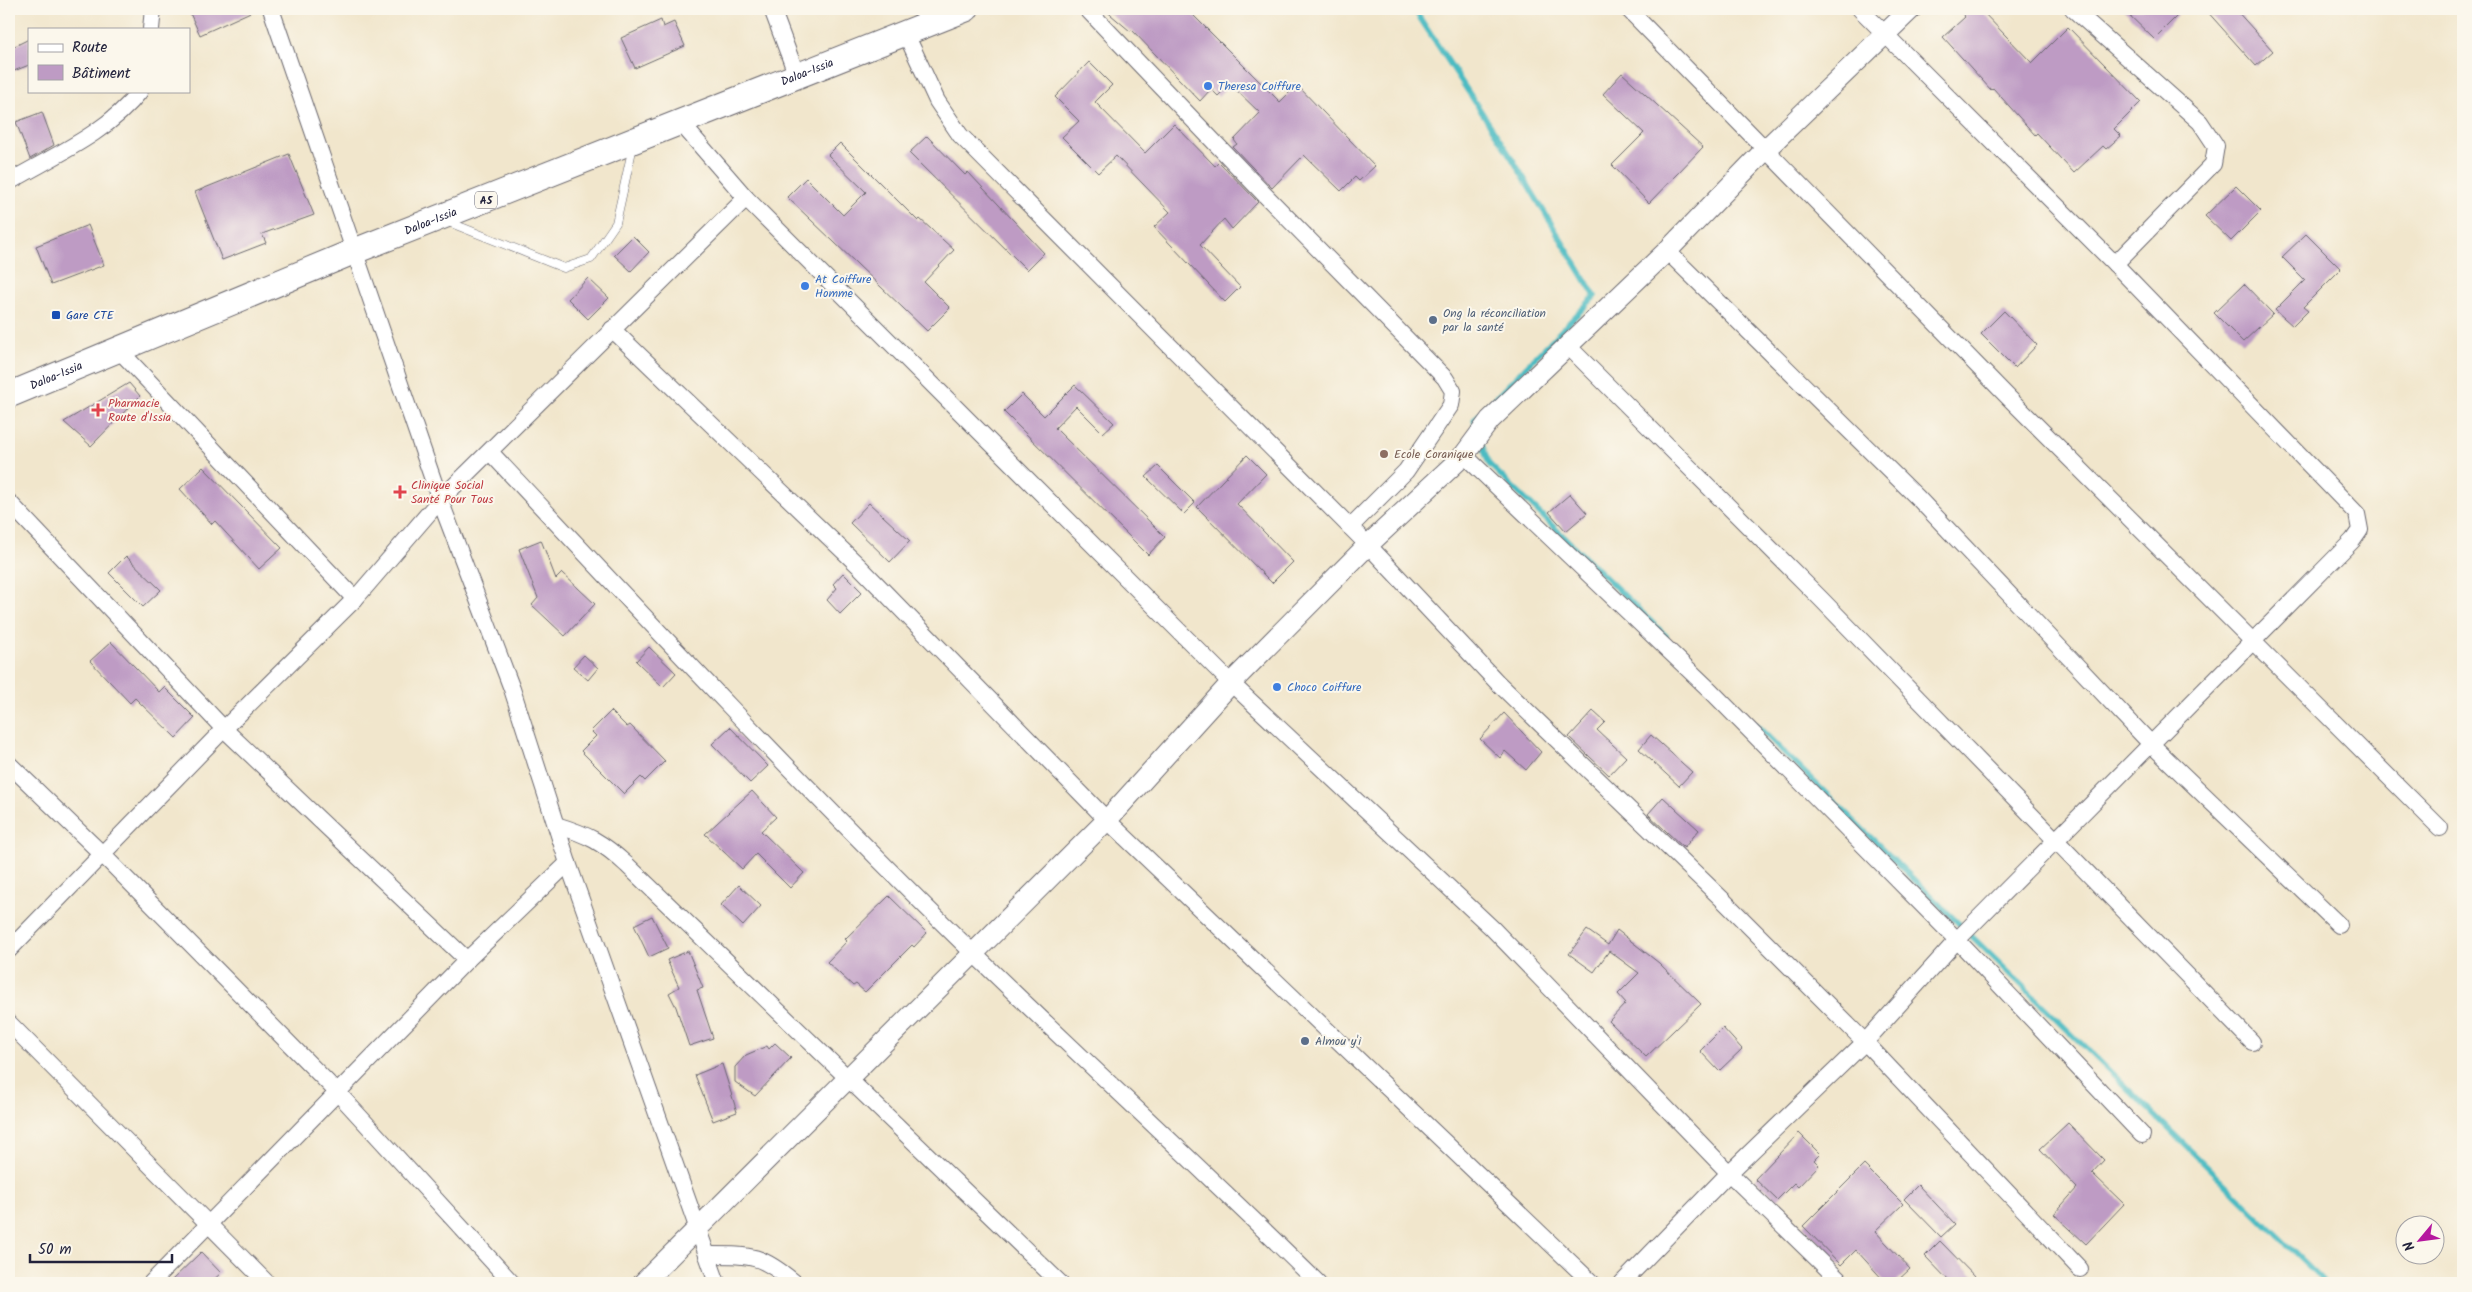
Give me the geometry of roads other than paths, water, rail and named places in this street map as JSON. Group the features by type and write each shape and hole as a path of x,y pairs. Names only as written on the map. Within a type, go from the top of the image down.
{"main road":[{"name":"Daloa-Issia","path":"9,395 355,251 966,9"}],"street":[{"path":"151,28 153,9"},
{"path":"271,9 440,500 512,689 568,863 717,1283"},
{"path":"772,9 797,76"},
{"path":"1088,9 1264,194 1445,378 1453,391 1451,405 1406,471 1350,527"},
{"path":"1628,9 2252,642 2440,828"},
{"path":"1622,1283 1729,1173 1865,1042 1958,939 2152,745 2353,540 2360,530 2357,514 2115,264 1860,9"},
{"path":"642,1283 1107,820 1231,683 1368,545 1467,450 1487,423 1667,251 1766,149 1911,9"},
{"path":"2073,9 2200,122 2216,146 2213,164 2115,264"},
{"path":"905,32 937,101 960,135 1368,545 1497,682 1716,894 1865,1042 2080,1269"},
{"path":"9,182 99,129 127,108 139,92"},
{"path":"681,123 746,198 1231,683 1492,928 1729,1173 1842,1283"},
{"path":"9,950 224,729 355,599 440,500 746,198"},
{"path":"1667,251 1918,498 2152,745 2339,925"},
{"path":"612,329 860,567 1107,820 1592,1283"},
{"path":"1568,346 2058,840 2252,1042"},
{"path":"118,349 355,599"},
{"path":"1467,450 1958,939 2142,1135"},
{"path":"490,452 712,689 973,953 1205,1172 1318,1283"},
{"path":"9,502 224,729 467,960"},
{"path":"9,764 102,854 338,1093 512,1283"},
{"path":"556,825 585,834 606,846 1060,1283"},
{"path":"150,1283 467,960 568,863"},
{"path":"9,1023 267,1283"},
{"path":"707,1255 746,1255 768,1262 795,1283"}],"lane":[{"path":"439,218 564,268 591,259 616,223 634,141"}],"waterway":[{"path":"1414,9 1513,160 1595,296 1474,420 1477,430"},
{"path":"1480,439 1489,464 1666,636"},
{"path":"1754,723 2326,1283"}],"place":[{"name":"Theresa Coiffure","path":"1208,86"},
{"name":"At Coiffure Homme","path":"805,286"},
{"name":"Gare CTE","path":"56,315"},
{"name":"Ong la réconciliation par la santé","path":"1433,320"},
{"name":"Pharmacie Route d'Issia","path":"98,410"},
{"name":"Ecole Coranique","path":"1384,454"},
{"name":"Clinique Social Santé Pour Tous","path":"400,492"},
{"name":"Choco Coiffure","path":"1277,687"},
{"name":"Almou y'i","path":"1305,1041"}]}
